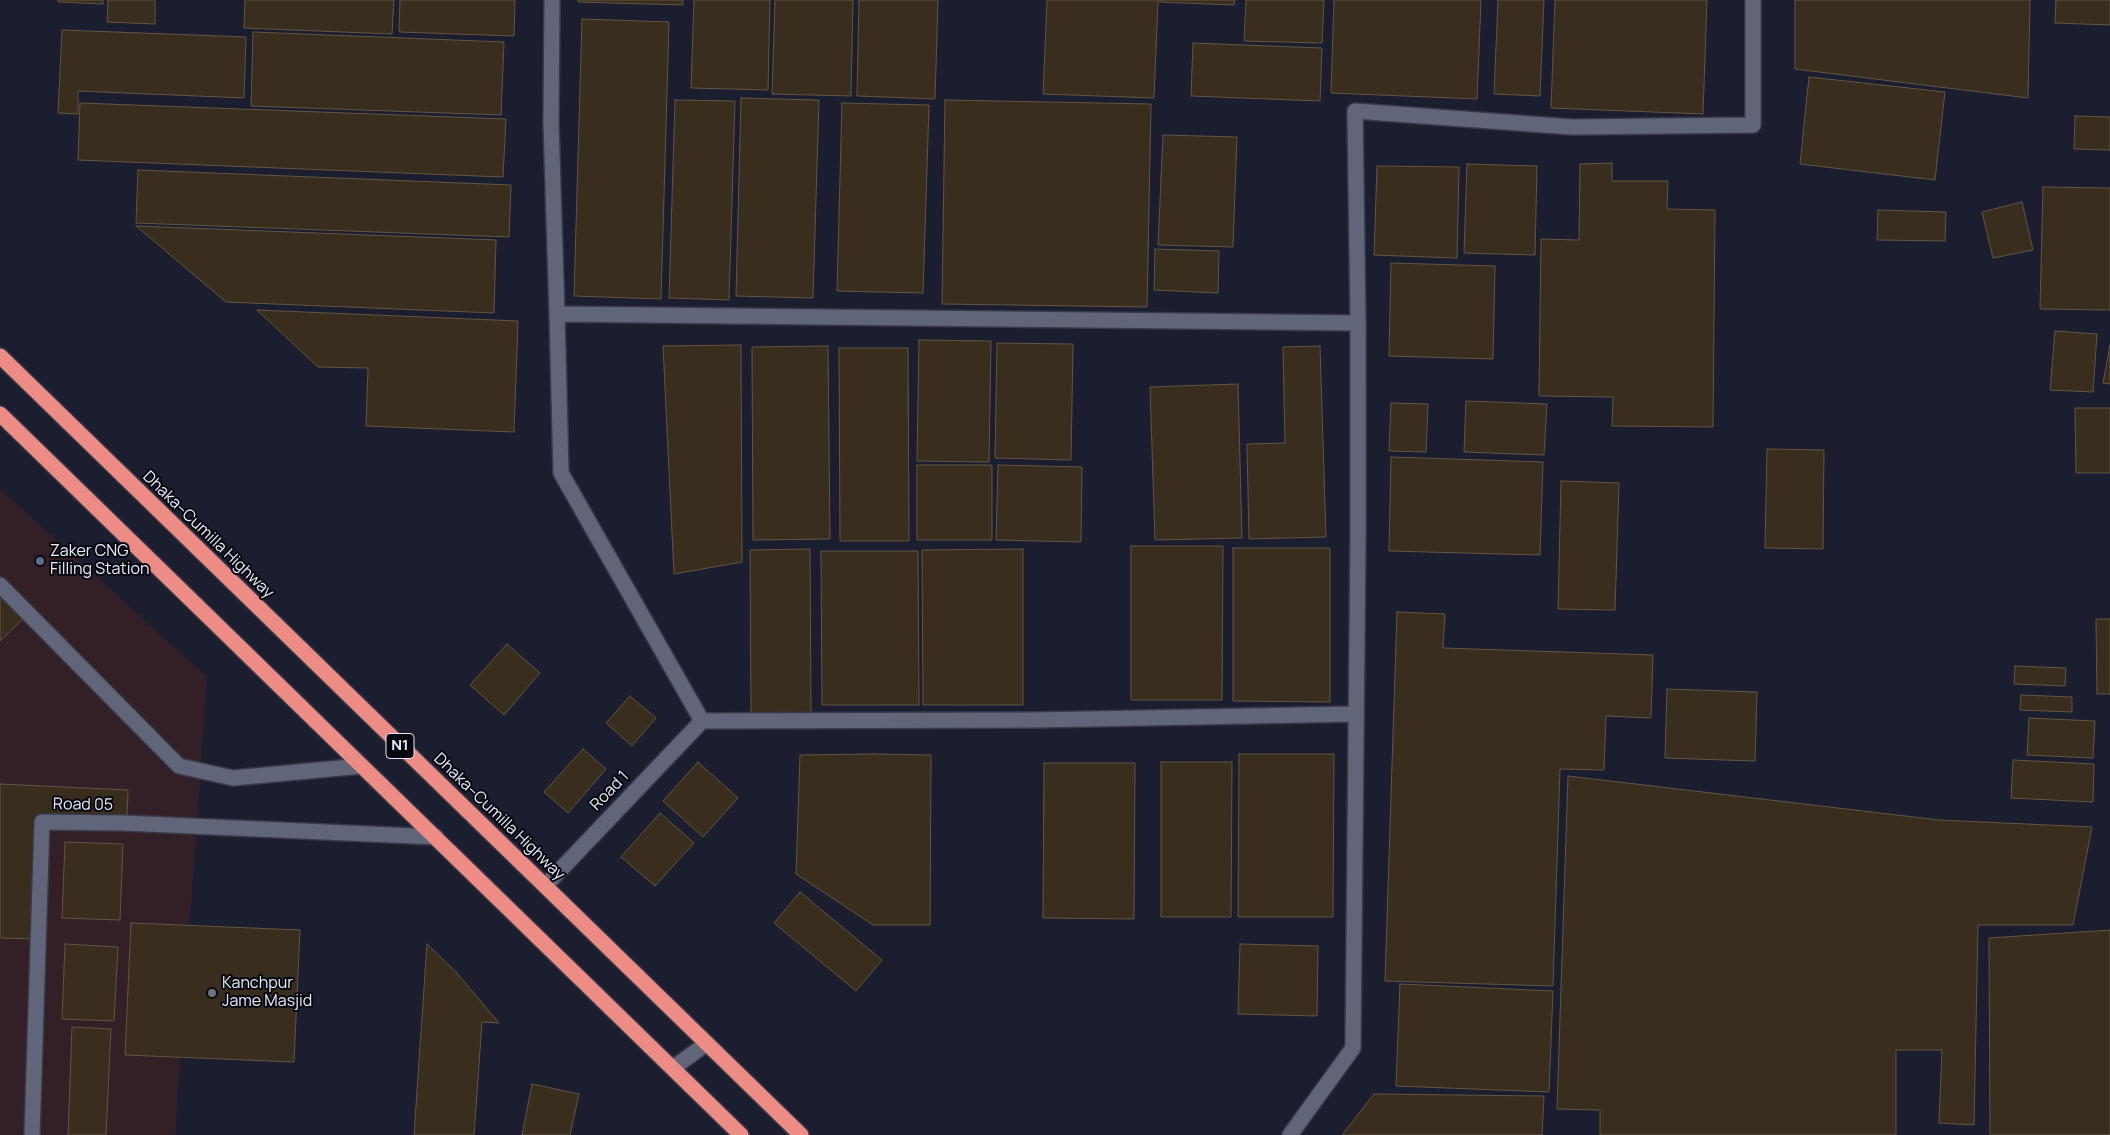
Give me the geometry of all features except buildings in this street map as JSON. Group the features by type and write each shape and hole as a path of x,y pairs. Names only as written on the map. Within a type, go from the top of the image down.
{"highway":[{"name":"Dhaka–Cumilla Highway","path":"0,356 801,1135"},
{"name":"N1","path":"0,414 741,1135"}],"street":[{"path":"552,0 551,124 561,472 702,721 1034,720 1356,714"},
{"path":"1290,1135 1353,1048 1358,323 1355,111 1572,127 1753,125 1753,0"},
{"path":"557,314 1358,323"},
{"path":"0,585 179,766 233,778 362,766"},
{"name":"Road 1","path":"545,886 702,721"},
{"name":"Road 05","path":"32,1135 42,822 124,823 436,837"},
{"path":"673,1068 706,1044"}],"shaded area":[{"path":"0,489 207,677 175,1135 0,1135"}],"place":[{"name":"Zaker CNG Filling Station","path":"40,561"},
{"name":"Kanchpur Jame Masjid","path":"212,993"}]}
